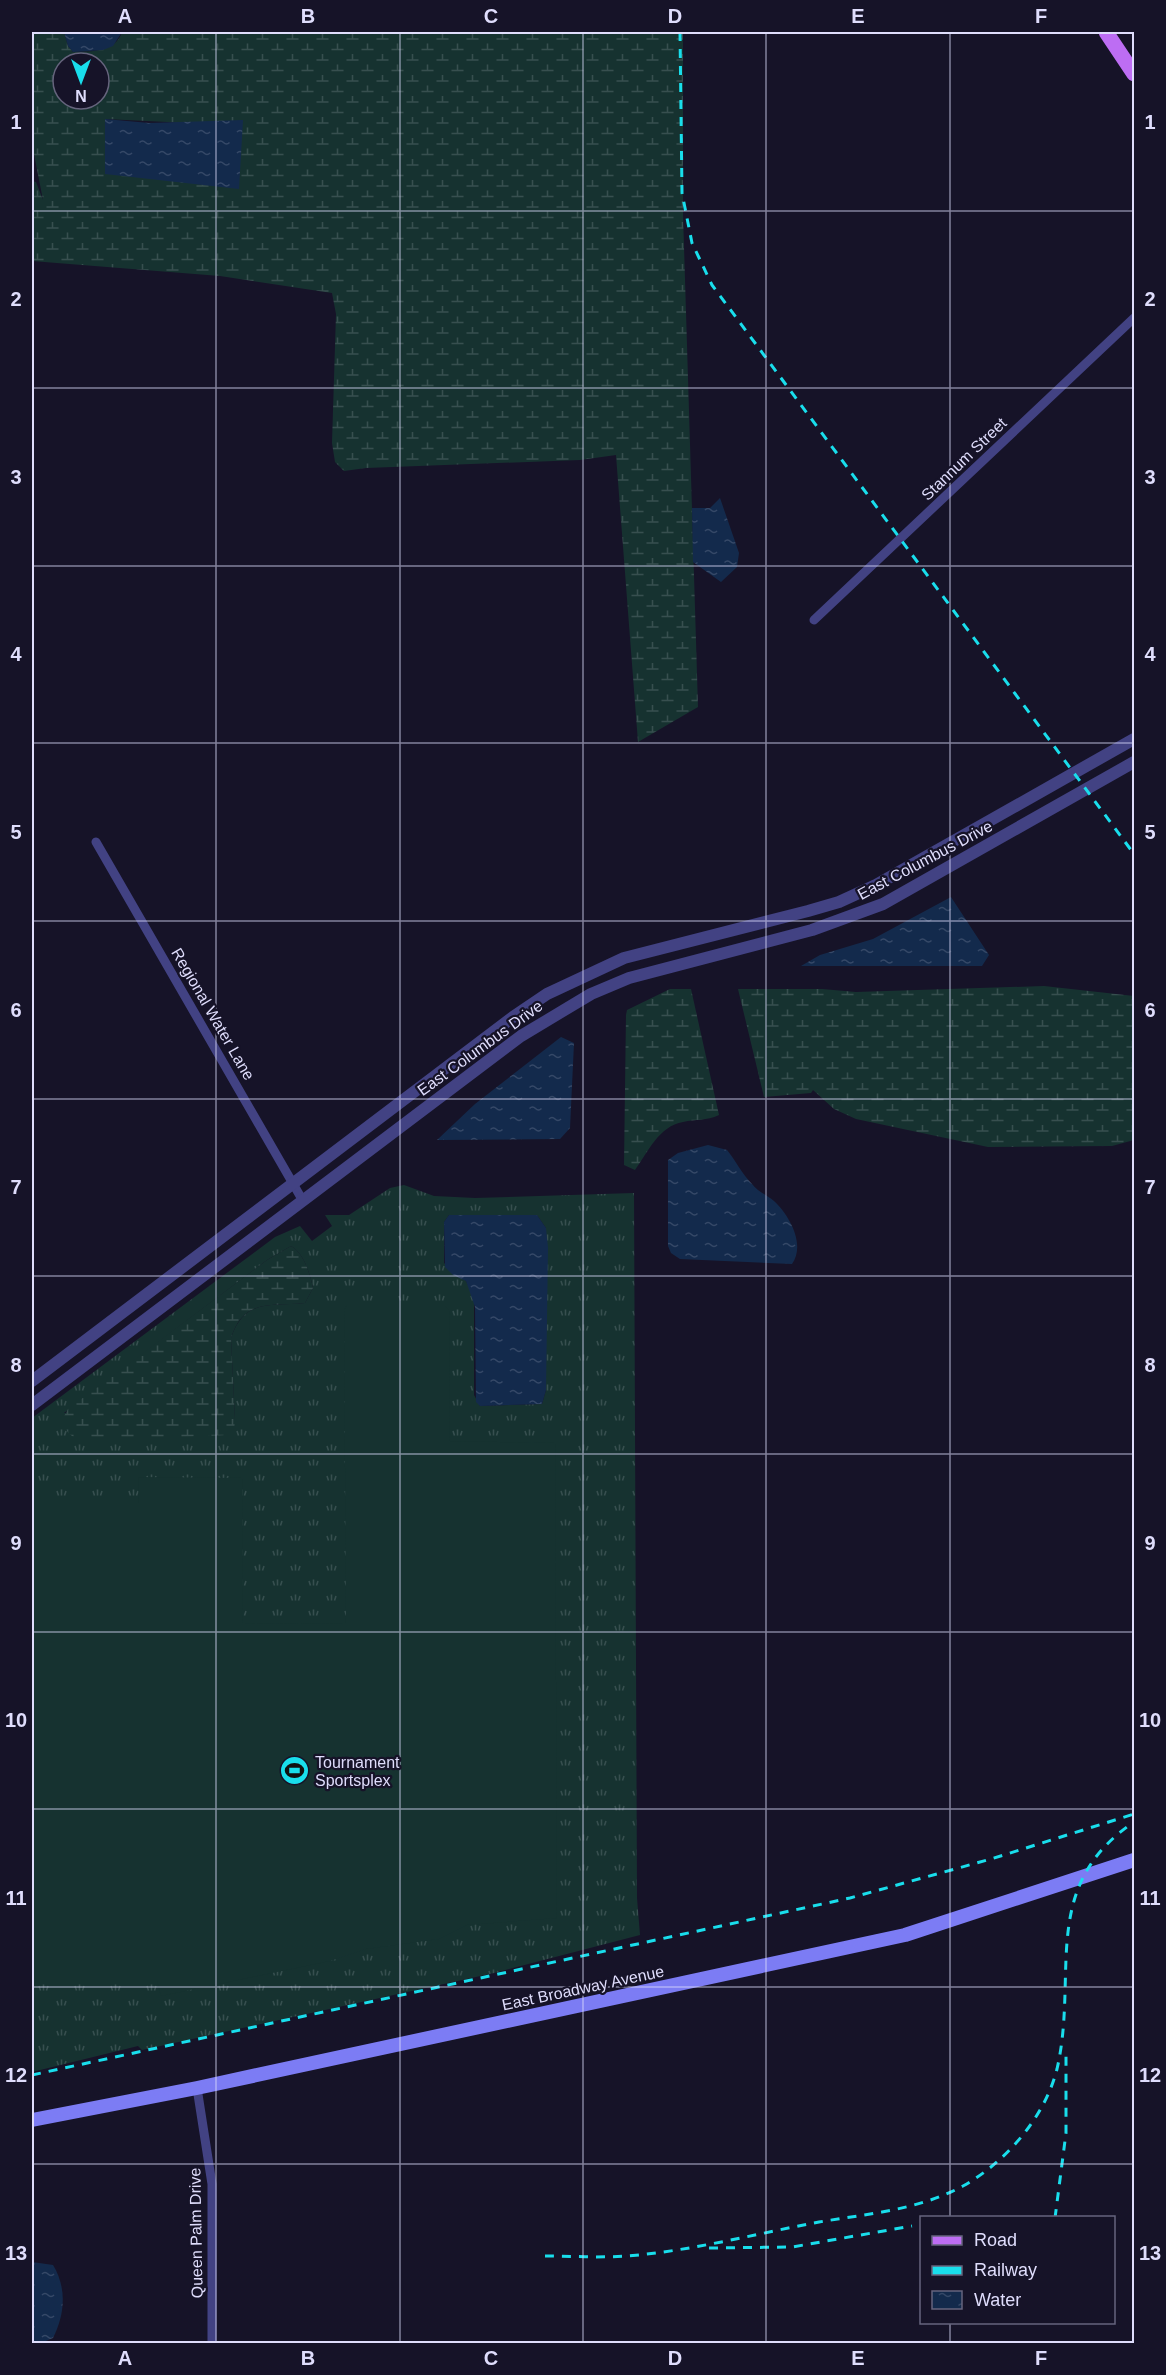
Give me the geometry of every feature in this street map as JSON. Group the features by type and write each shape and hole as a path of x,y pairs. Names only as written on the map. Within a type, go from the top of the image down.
{"main road":[{"path":"1106,32 1134,74"},
{"name":"East Broadway Avenue","path":"32,2120 197,2088 905,1935 1134,1860"}],"street":[{"name":"Stannum Street","path":"814,620 1134,318"},
{"name":"East Columbus Drive","path":"32,1381 513,1017 548,994 624,958 838,902 876,885 1134,740"},
{"name":"East Columbus Drive","path":"32,1405 520,1036 554,1014 591,994 629,978 822,927 883,904 1134,762"},
{"name":"Regional Water Lane","path":"96,842 303,1201"},
{"path":"698,938 704,957"},
{"name":"Queen Palm Drive","path":"197,2088 212,2184 212,2343"}],"green space":[{"path":"32,32 64,32 68,46 72,51 51,51 51,111 111,111 111,51 95,51 114,44 122,32 683,32 683,214 698,707 638,742 616,455 580,460 366,468 344,471 335,462 332,443 336,314 332,293 220,276 32,261 32,181 36,182 43,200 32,144","holes":["105,119 188,123 106,174"]},
{"path":"1044,986 1134,996 1134,1140 1112,1146 988,1147 856,1119 834,1109 813,1090 811,1093 764,1097 738,989 822,989 856,992"},
{"path":"670,989 691,989 719,1115 675,1124 667,1129 655,1141 635,1170 624,1165 626,1015 627,1010"},
{"name":"Tournament Sportsplex","path":"404,1185 434,1196 475,1198 634,1193 637,1898 640,1935 494,1973 142,2050 138,2046 32,2072 32,1418 275,1237 300,1226 312,1241 332,1226 325,1215 349,1215 390,1188","holes":["449,1215 537,1215 546,1228 546,1390 542,1404 480,1406 474,1395 474,1298 466,1281 444,1263 444,1222","291,1246 303,1259 313,1288 305,1303 261,1307 252,1310 237,1325 231,1338 235,1420 64,1413 267,1260"]},
{"path":"291,1246 303,1259 313,1288 305,1303 260,1307 243,1316 237,1325 231,1338 235,1420 234,1430 228,1435 89,1441 75,1437 66,1430 62,1420 68,1409 267,1260"},
{"name":"Tournament Sportsplex","path":"347,1305 444,1305 449,1310 450,1441 555,1443 557,1918 467,1925 439,1939 366,1949 330,1961 161,1996 157,1981 32,1981 32,1503 139,1503 138,1477 242,1478 243,1623 346,1624 344,1310"}],"water":[{"path":"64,32 122,32 113,46 103,50 72,51 68,46"},
{"path":"105,119 149,123 243,120 239,189 105,174"},
{"path":"720,498 739,553 737,567 721,582 693,562 692,508 710,508"},
{"path":"951,897 989,955 982,966 801,966 820,955 873,939"},
{"path":"561,1037 574,1043 570,1128 560,1139 437,1140 475,1104"},
{"path":"708,1145 727,1150 754,1187 774,1201 785,1214 796,1239 796,1256 792,1264 680,1259 671,1253 668,1246 668,1160 678,1153"},
{"path":"449,1215 537,1215 546,1228 548,1248 546,1390 542,1404 480,1406 476,1402 475,1307 466,1281 453,1275 445,1267 444,1222"},
{"path":"32,2262 53,2265 61,2283 63,2301 60,2320 53,2338 41,2343 32,2343"}],"railway":[{"path":"680,32 682,193 692,243 712,285 1134,854"},
{"path":"32,2075 850,1898 991,1859 1134,1814"},
{"path":"545,2256 627,2256 699,2246 911,2206 946,2194 979,2176 1022,2136 1033,2121 1051,2087 1057,2069 1063,2034 1068,1934 1073,1904 1085,1875 1104,1847 1134,1822"},
{"path":"1055,2216 1066,2133 1066,2053"},
{"path":"709,2248 792,2247 912,2226"}],"place":[{"name":"Tournament Sportsplex","path":"294,1771"}]}
